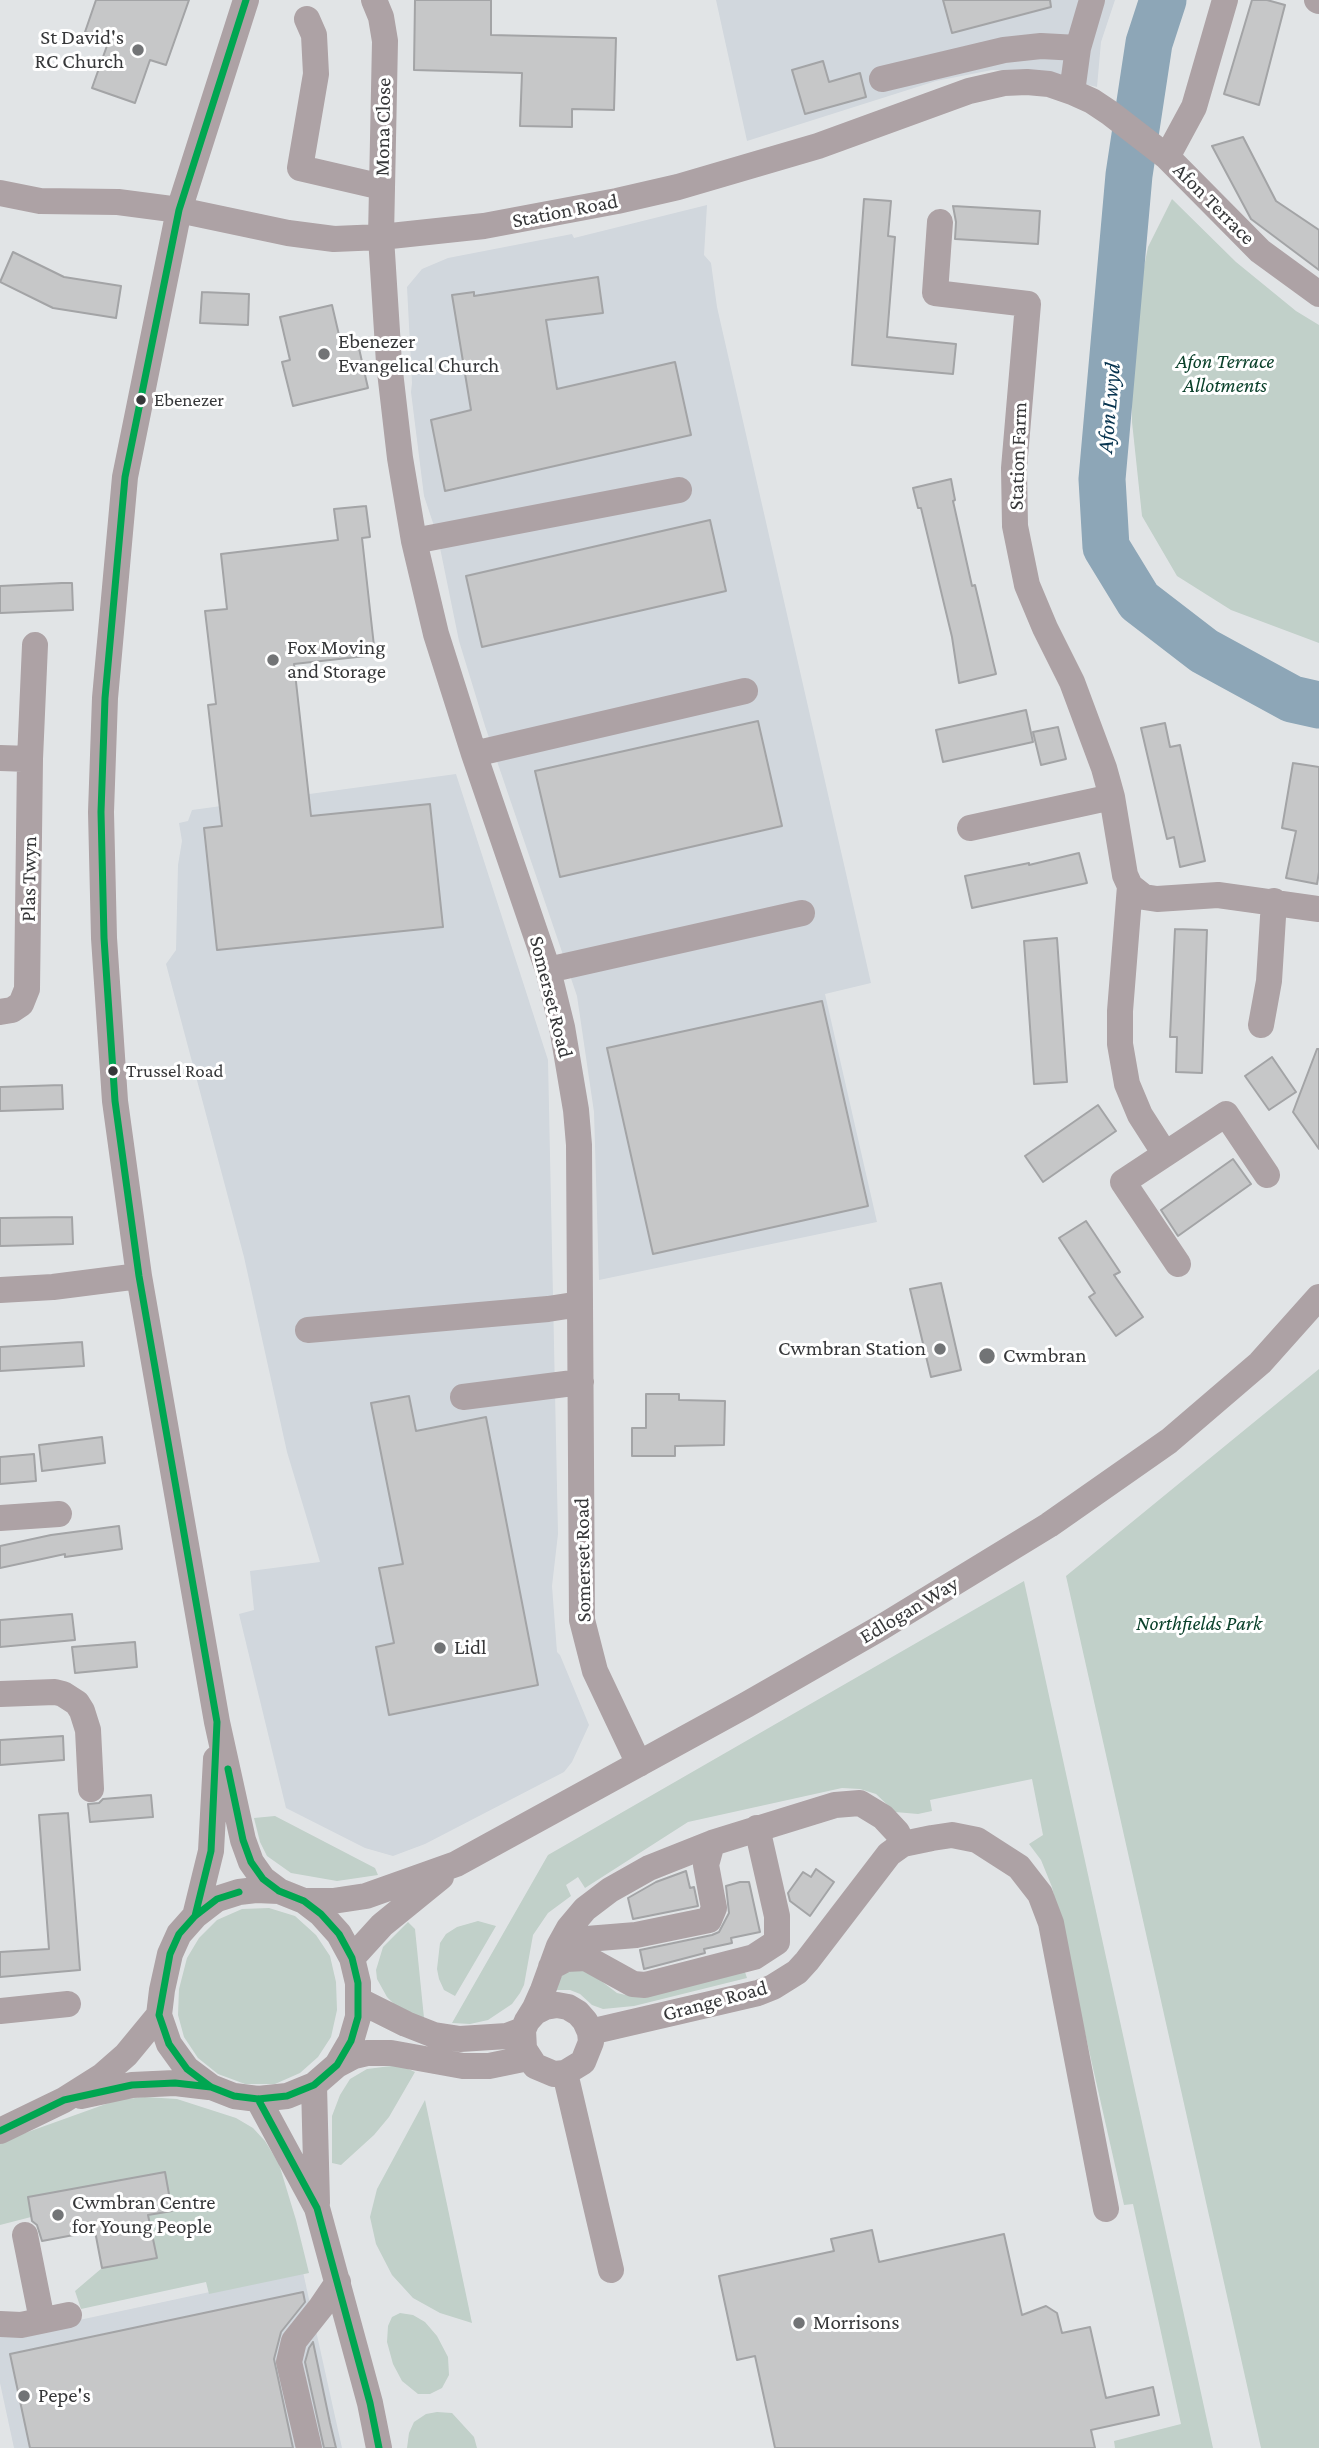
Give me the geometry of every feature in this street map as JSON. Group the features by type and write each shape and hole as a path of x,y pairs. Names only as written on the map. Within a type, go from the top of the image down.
{"street":[{"path":"246,0 179,210 125,477 105,698 102,812 104,937 115,1101 139,1276 217,1722 243,1840 251,1862 264,1879 279,1891 304,1901 321,1914 339,1934 352,1958 358,1983 358,2017 351,2041 337,2065"},
{"path":"1072,92 1078,48 1092,0"},
{"path":"1159,151 1194,107 1225,0"},
{"name":"Mona Close","path":"377,9 385,41 381,237"},
{"path":"307,19 314,35 316,74 300,168 382,187"},
{"path":"882,79 1004,50 1041,46 1078,48"},
{"name":"Station Road","path":"0,193 40,201 118,202 179,210 288,233 334,239 381,237 484,226 678,187 878,125 970,91 1004,83 1049,84 1092,101 1110,113"},
{"name":"Afon Terrace","path":"1110,113 1159,151 1260,251 1319,294"},
{"name":"Station Farm","path":"940,222 935,293 1028,304 1014,468 1015,526 1027,585 1095,740 1112,797 1125,875 1130,887 1120,1044 1127,1084 1140,1115 1165,1154"},
{"name":"Somerset Road","path":"381,237 389,362 400,458 414,541 436,634 548,970 562,1027 576,1110 579,1170 582,1620 595,1671 639,1764"},
{"path":"414,541 679,491"},
{"path":"0,758 30,759 35,645"},
{"path":"474,754 745,691"},
{"name":"Plas Twyn","path":"0,1012 12,1010 22,1004 27,989 30,759"},
{"path":"970,828 1112,797"},
{"path":"1130,887 1144,897 1157,899 1218,895 1319,909"},
{"path":"1261,1025 1269,981 1274,901"},
{"path":"548,970 802,913"},
{"path":"1178,1264 1123,1182 1226,1114 1267,1175"},
{"path":"0,1290 53,1287 139,1276"},
{"name":"Edlogan Way","path":"304,1901 332,1901 366,1896 456,1864 871,1633 1049,1525 1160,1447 1260,1363 1319,1297"},
{"path":"308,1330 580,1304"},
{"path":"463,1397 581,1382"},
{"path":"0,1518 59,1514"},
{"path":"0,1694 55,1692 77,1703 88,1730 91,1789"},
{"path":"195,1916 211,1851 217,1722"},
{"path":"358,2000 406,2024 447,2037 485,2039 508,2036 525,2025 535,2012 545,2007 568,2007 585,2021 591,2042 583,2062 565,2073 544,2071 535,2066 528,2058 522,2040 525,2025 539,1999 562,1941 585,1909 610,1889 649,1868 712,1843 835,1805 860,1803 883,1816 903,1844 953,1835 977,1840 1019,1867 1040,1894 1051,1923 1106,2209"},
{"path":"551,1966 566,1959 586,1958 633,1984 645,1985 754,1957 778,1942 777,1916 757,1828"},
{"path":"562,1941 636,1935 709,1920 714,1908 706,1866 712,1843"},
{"name":"Grange Road","path":"590,2032 774,1987 797,1972 807,1961 878,1866 903,1844"},
{"name":"Edlogan Way","path":"352,1958 382,1925 456,1864"},
{"path":"211,2087 187,2069 169,2044 159,2015 170,1954 179,1934 195,1916 217,1899 239,1892 279,1891"},
{"path":"0,2011 68,2004"},
{"path":"0,2131 64,2099 102,2076 126,2056 159,2015"},
{"path":"64,2099 132,2085 175,2083 211,2087 234,2096 258,2099 287,2096 314,2085 337,2065 367,2053 391,2053 463,2066 489,2066 528,2058"},
{"path":"565,2073 611,2270"},
{"path":"314,2085 317,2208"},
{"path":"258,2099 317,2208 370,2403 379,2448"},
{"path":"25,2235 42,2320"},
{"path":"309,2448 289,2362 294,2341 338,2282"},
{"path":"0,2324 21,2325 69,2315"}],"shaded area":[{"path":"716,0 1115,0 1101,42 1097,87 1028,71 992,70 936,81 747,141"},
{"path":"707,205 704,255 711,263 717,307 871,983 825,994 877,1222 599,1280 594,1112 577,996 485,726 459,641 438,538 424,496 411,392 407,287 422,269 448,258 572,234 574,238"},
{"path":"456,774 548,1060 558,1534 552,1586 557,1652 589,1725 572,1762 564,1772 425,1844 393,1856 365,1848 286,1808 239,1614 254,1610 250,1571 320,1562 287,1452 244,1257 166,964 176,950 178,865 182,841 179,823 188,821 192,810"},
{"path":"303,2272 342,2448 14,2448 0,2383 0,2337"}],"green space":[{"name":"Afon Terrace Allotments","path":"1172,199 1236,262 1296,311 1319,325 1319,643 1231,610 1177,576 1142,516 1132,422 1132,327 1148,247"},
{"name":"Northfields Park","path":"1319,1369 1319,2448 1261,2448 1066,1576"},
{"path":"1024,1581 1213,2448 1115,2448 1114,2441 1181,2424 1133,2204 1124,2205 1052,1887 1041,1860 1029,1844 1043,1835 1032,1779 930,1800 932,1811 918,1814 895,1812 876,1794 860,1789 842,1788 688,1822 585,1888 578,1877 566,1885 571,1896 548,1913 533,1935 524,1985 512,2004 488,2020 470,2024 452,2023 548,1855"},
{"path":"275,1816 375,1868 378,1875 337,1881 291,1873 267,1856 260,1842 254,1818"},
{"path":"269,1908 295,1916 316,1935 330,1956 336,1982 337,2010 331,2037 318,2057 300,2073 275,2084 245,2084 218,2074 198,2058 184,2037 178,2015 179,1989 187,1958 199,1938 217,1920 242,1909"},
{"path":"478,1921 496,1926 455,1996 444,1990 439,1979 437,1969 440,1943 446,1934 457,1927"},
{"path":"408,1922 415,1929 424,2018 398,2008 387,1997 377,1979 376,1970 383,1947"},
{"path":"567,1968 588,1971 617,1993 630,1996 744,1969 747,1978 634,2006 603,2009 570,1990 553,1990"},
{"path":"399,2065 415,2072 389,2117 374,2135 341,2165 332,2163 332,2116 350,2079 367,2069"},
{"path":"145,2097 177,2099 236,2118 253,2128 265,2141 279,2164 309,2273 209,2294 206,2282 81,2309 75,2291 102,2268 156,2258 148,2215 164,2172 28,2197 31,2217 0,2225 0,2142 117,2100"},
{"path":"425,2100 472,2323 440,2313 413,2298 392,2275 376,2244 370,2217 377,2189"},
{"path":"400,2313 413,2315 425,2322 437,2336 448,2357 449,2375 442,2388 430,2394 418,2394 402,2381 393,2364 387,2342 388,2326 392,2317"},
{"path":"452,2413 474,2437 477,2448 407,2448 414,2422 426,2414"}],"building":[{"name":"St David's RC Church","path":"96,0 189,0 166,65 150,60 135,103 92,88 109,40 85,32"},
{"path":"415,0 491,0 491,35 616,38 614,110 572,109 572,127 520,126 522,73 414,70"},
{"path":"943,0 1050,0 1051,7 952,33"},
{"path":"1252,0 1267,0 1285,5 1259,105 1224,94"},
{"path":"823,61 829,82 860,73 866,97 805,114 792,70"},
{"path":"1243,137 1276,201 1319,230 1319,270 1251,219 1212,146"},
{"path":"864,199 891,201 888,236 895,237 887,337 956,344 953,374 852,365"},
{"path":"953,206 1040,211 1038,244 955,239"},
{"path":"13,252 64,277 121,286 116,318 53,308 0,282"},
{"path":"598,277 603,313 546,320 557,389 675,362 691,435 445,491 431,420 471,410 452,295 474,292 474,296"},
{"path":"202,292 249,294 248,325 200,323"},
{"name":"Ebenezer Evangelical Church","path":"332,305 342,348 358,344 368,388 293,406 282,362 290,360 280,317"},
{"path":"951,479 953,501 972,586 975,585 996,674 959,683 952,637 921,508 918,508 913,488"},
{"path":"366,506 370,537 362,538 375,655 294,664 311,816 430,804 443,927 217,950 204,828 222,826 208,705 216,704 205,611 227,609 221,554 338,540 334,509"},
{"path":"710,520 726,591 482,647 466,576"},
{"path":"72,583 73,610 0,613 0,586"},
{"path":"1026,710 1033,742 943,762 936,730"},
{"path":"758,721 782,826 560,877 535,771"},
{"path":"1165,723 1170,747 1180,745 1205,861 1180,867 1174,837 1167,839 1141,728"},
{"path":"1058,727 1066,759 1041,765 1033,732"},
{"path":"1293,763 1319,767 1317,884 1286,878 1296,831 1282,828"},
{"path":"1079,853 1087,883 972,908 965,876"},
{"path":"1175,929 1207,930 1202,1073 1176,1072 1177,1037 1170,1037"},
{"path":"1057,938 1067,1082 1034,1084 1024,941"},
{"path":"822,1001 868,1206 653,1254 607,1048"},
{"path":"1319,1049 1319,1149 1293,1112"},
{"path":"1272,1057 1296,1092 1269,1110 1245,1076"},
{"path":"62,1085 63,1109 0,1111 0,1087"},
{"path":"1098,1105 1116,1131 1043,1182 1025,1156"},
{"path":"1233,1159 1251,1184 1178,1236 1161,1210"},
{"path":"72,1217 73,1244 0,1246 0,1218"},
{"path":"1086,1221 1120,1272 1114,1275 1143,1317 1116,1336 1089,1297 1095,1293 1059,1238"},
{"name":"Cwmbran Station","path":"941,1283 961,1370 931,1377 910,1289"},
{"path":"82,1342 84,1366 0,1371 0,1347"},
{"path":"646,1394 679,1394 679,1400 725,1401 724,1445 675,1446 675,1456 632,1456 632,1428 646,1428"},
{"path":"409,1396 416,1431 486,1417 538,1685 389,1715 376,1647 394,1643 379,1568 403,1564 371,1403"},
{"path":"102,1437 105,1463 42,1471 39,1445"},
{"path":"34,1454 36,1481 0,1484 0,1457"},
{"path":"119,1526 122,1549 65,1557 65,1554 0,1568 0,1546 51,1535"},
{"path":"72,1614 75,1640 0,1647 0,1620"},
{"path":"135,1642 137,1667 75,1673 72,1647"},
{"path":"63,1736 64,1760 0,1765 0,1740"},
{"path":"151,1795 153,1817 90,1822 88,1804 99,1803 103,1799"},
{"path":"68,1813 80,1970 0,1977 0,1952 49,1949 39,1815"},
{"path":"816,1869 834,1882 810,1916 790,1901 788,1893 803,1872 811,1877"},
{"path":"686,1871 690,1888 694,1887 698,1906 633,1919 628,1898 656,1882"},
{"path":"749,1882 760,1932 731,1938 732,1943 704,1949 705,1953 644,1969 640,1950 719,1932 729,1913 726,1886"},
{"path":"165,2172 172,2211 148,2215 157,2258 102,2268 95,2231 42,2241 37,2225 32,2221 28,2197"},
{"path":"872,2230 879,2262 1004,2234 1022,2315 1046,2306 1057,2313 1062,2333 1090,2327 1106,2398 1153,2387 1159,2415 1091,2430 1095,2448 775,2448 755,2356 737,2360 719,2276 834,2251 831,2239"},
{"path":"303,2292 305,2302 281,2332 274,2359 293,2448 30,2448 10,2354"},
{"path":"313,2342 336,2448 324,2448 305,2362"}],"waterway":[{"name":"Afon Lwyd","path":"1163,0 1149,43 1129,175 1102,479 1106,547 1139,601 1204,651 1292,699 1319,705"}],"transit line":[{"path":"195,1916 211,1851 217,1722 139,1276 115,1101 104,938 101,812 105,698 125,477 179,210 246,0"},
{"path":"228,1769 243,1840 251,1862 263,1879 279,1891"},
{"path":"239,1892 217,1899 195,1916 179,1934 170,1954 159,2015 169,2044 187,2069 211,2087 234,2096 258,2099 287,2096 314,2085 337,2065 351,2041 358,2017 358,1983 352,1958 339,1934 321,1914 304,1901 279,1891"},
{"path":"0,2131 64,2100 132,2085 175,2083 211,2087"},
{"path":"258,2099 317,2208 370,2403 379,2448"}],"place":[{"name":"St David's RC Church","path":"138,50"},
{"name":"Ebenezer Evangelical Church","path":"324,354"},
{"name":"Ebenezer","path":"141,400"},
{"name":"Fox Moving and Storage","path":"273,660"},
{"name":"Trussel Road","path":"113,1071"},
{"name":"Cwmbran Station","path":"940,1349"},
{"name":"Cwmbran","path":"987,1356"},
{"name":"Lidl","path":"440,1648"},
{"name":"Cwmbran Centre for Young People","path":"58,2215"},
{"name":"Morrisons","path":"799,2323"},
{"name":"Pepe's","path":"24,2396"}]}
